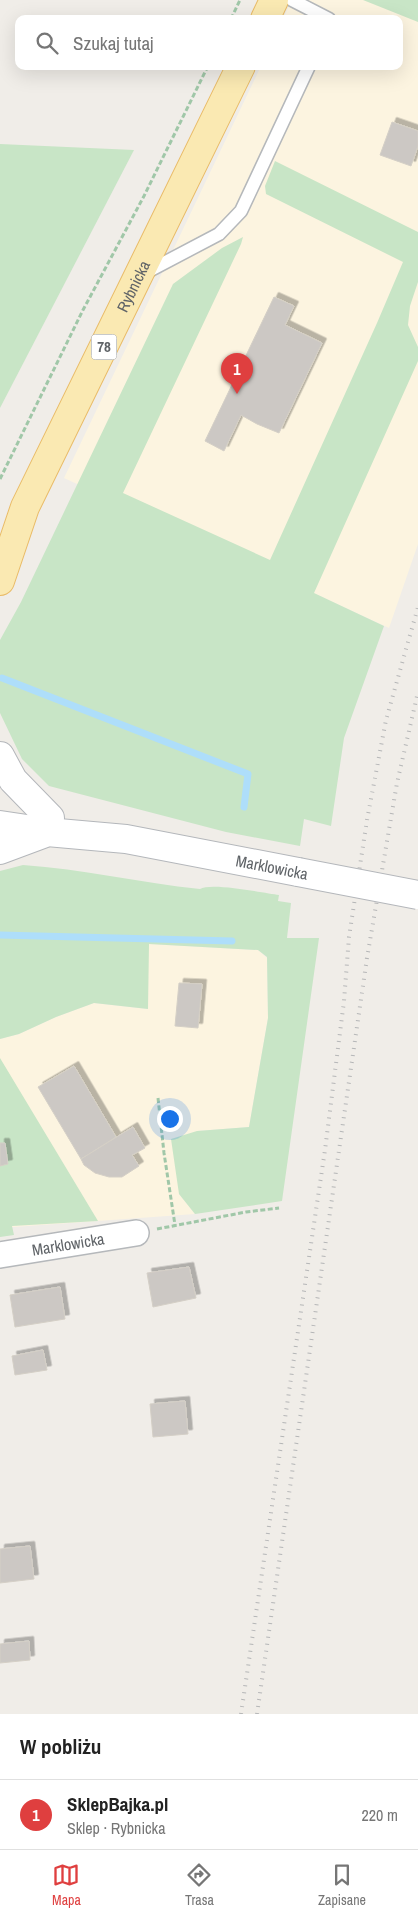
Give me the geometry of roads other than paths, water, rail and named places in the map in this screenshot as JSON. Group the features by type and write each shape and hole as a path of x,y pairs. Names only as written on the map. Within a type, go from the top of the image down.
{"main road":[{"path":"267,15 274,0"},
{"name":"Rybnicka","path":"0,581 25,508 240,70"},
{"name":"Rybnicka","path":"0,542 25,508"},
{"path":"0,756 13,780 49,825 0,850"},
{"name":"Marklowicka","path":"0,806 49,825 418,895"},
{"name":"Marklowicka","path":"0,825 49,825"}],"street":[{"name":"Marklowicka","path":"0,1255 136,1233"}],"lane":[{"path":"292,0 320,15"},
{"path":"139,276 219,234 241,210 307,70"}],"waterway":[{"path":"2,678 248,774 244,807"},
{"path":"0,935 232,941"}],"railway":[{"path":"241,1714 325,1150 344,1001 349,937 367,820 386,720 418,607"},
{"path":"257,1714 367,958 397,783 418,692"}],"place":[{"name":"SklepBajka.pl","path":"237,394"}]}
